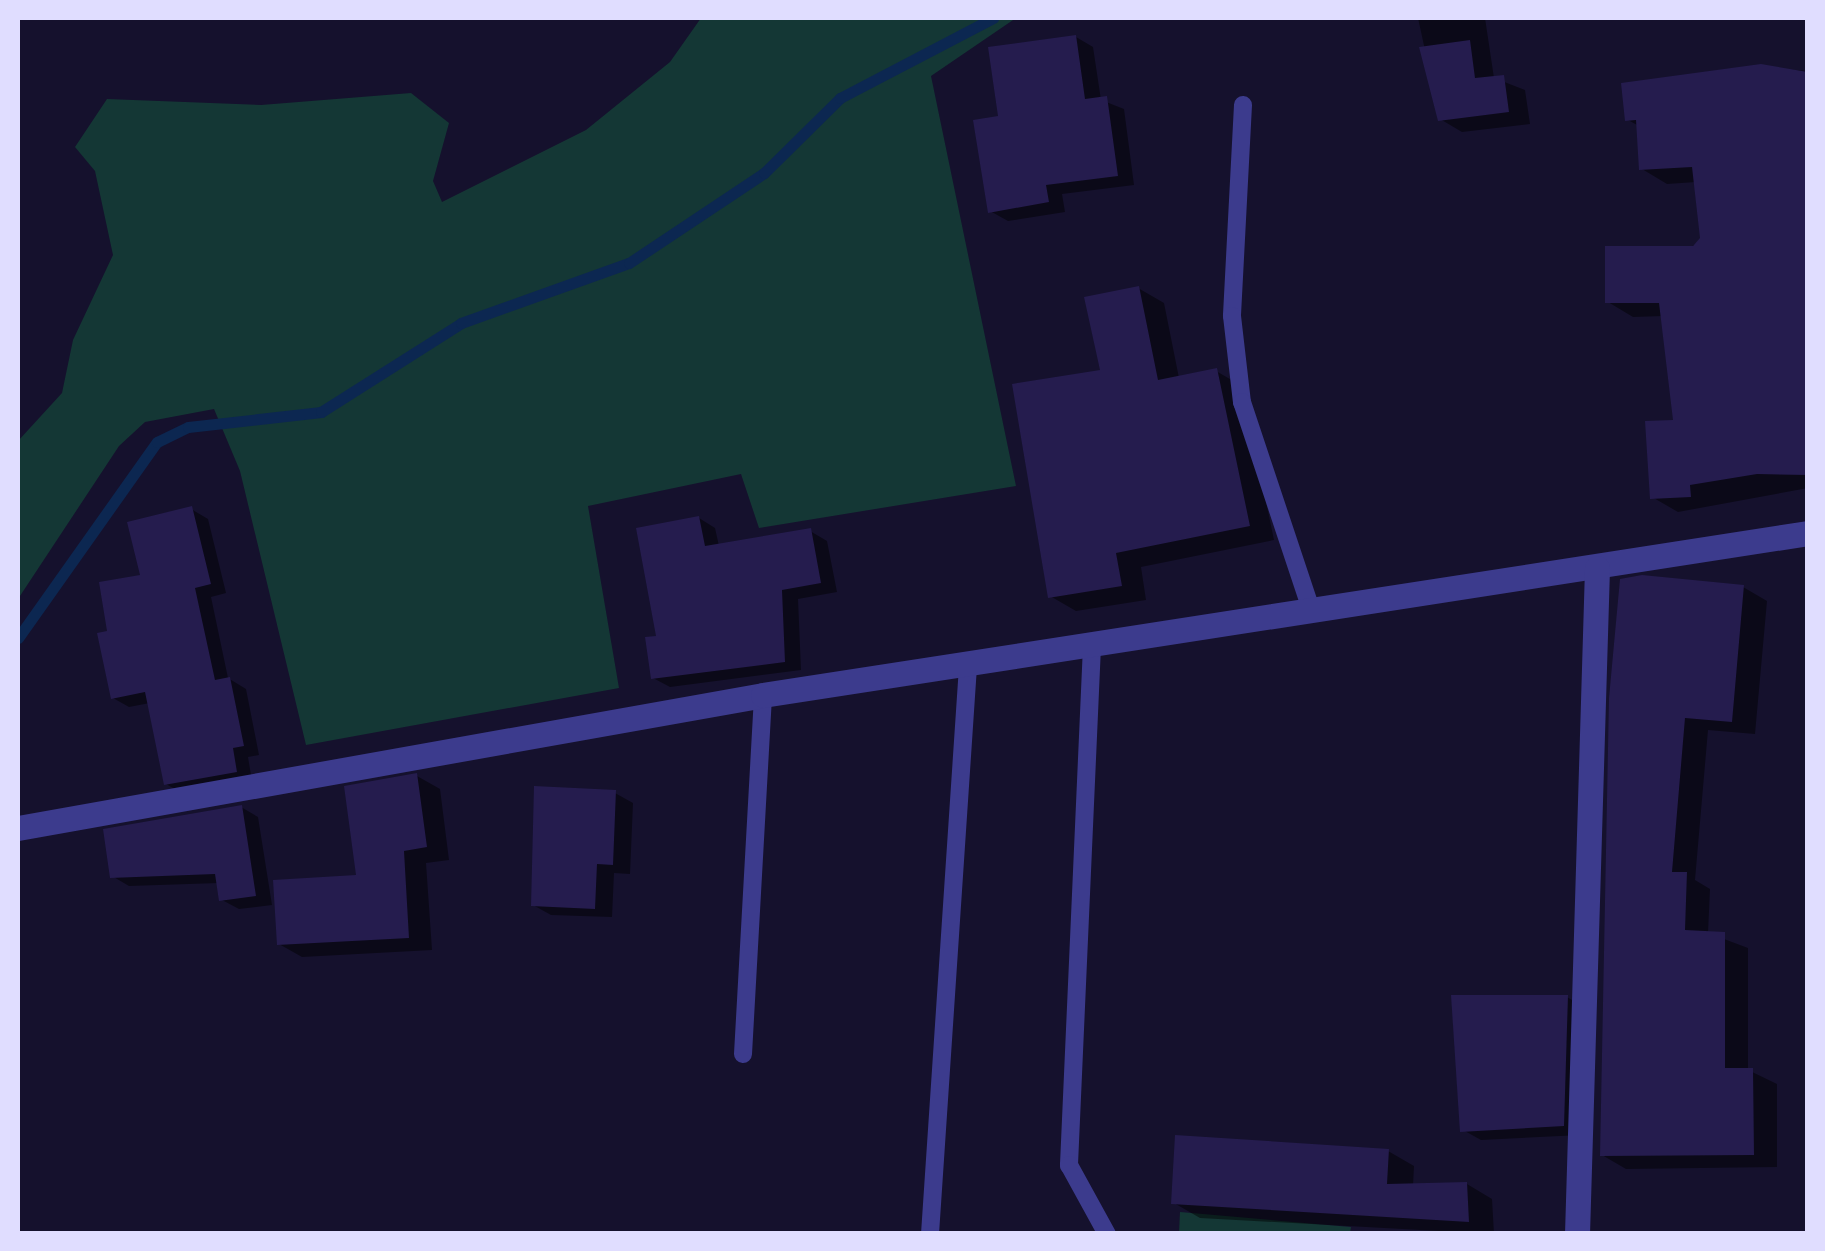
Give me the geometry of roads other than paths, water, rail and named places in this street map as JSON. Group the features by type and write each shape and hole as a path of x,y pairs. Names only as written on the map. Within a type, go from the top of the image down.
{"street":[{"path":"18,828 763,694 968,666 1808,533"},
{"path":"1578,1234 1596,568"}],"lane":[{"path":"1244,105 1232,316 1242,402 1312,612"},
{"path":"1092,646 1069,1165 1108,1234"},
{"path":"930,1234 968,666"},
{"path":"743,1054 763,694"}],"waterway":[{"path":"18,638 157,442 188,427 321,412 461,323 629,263 764,173 840,98 993,18"}]}
